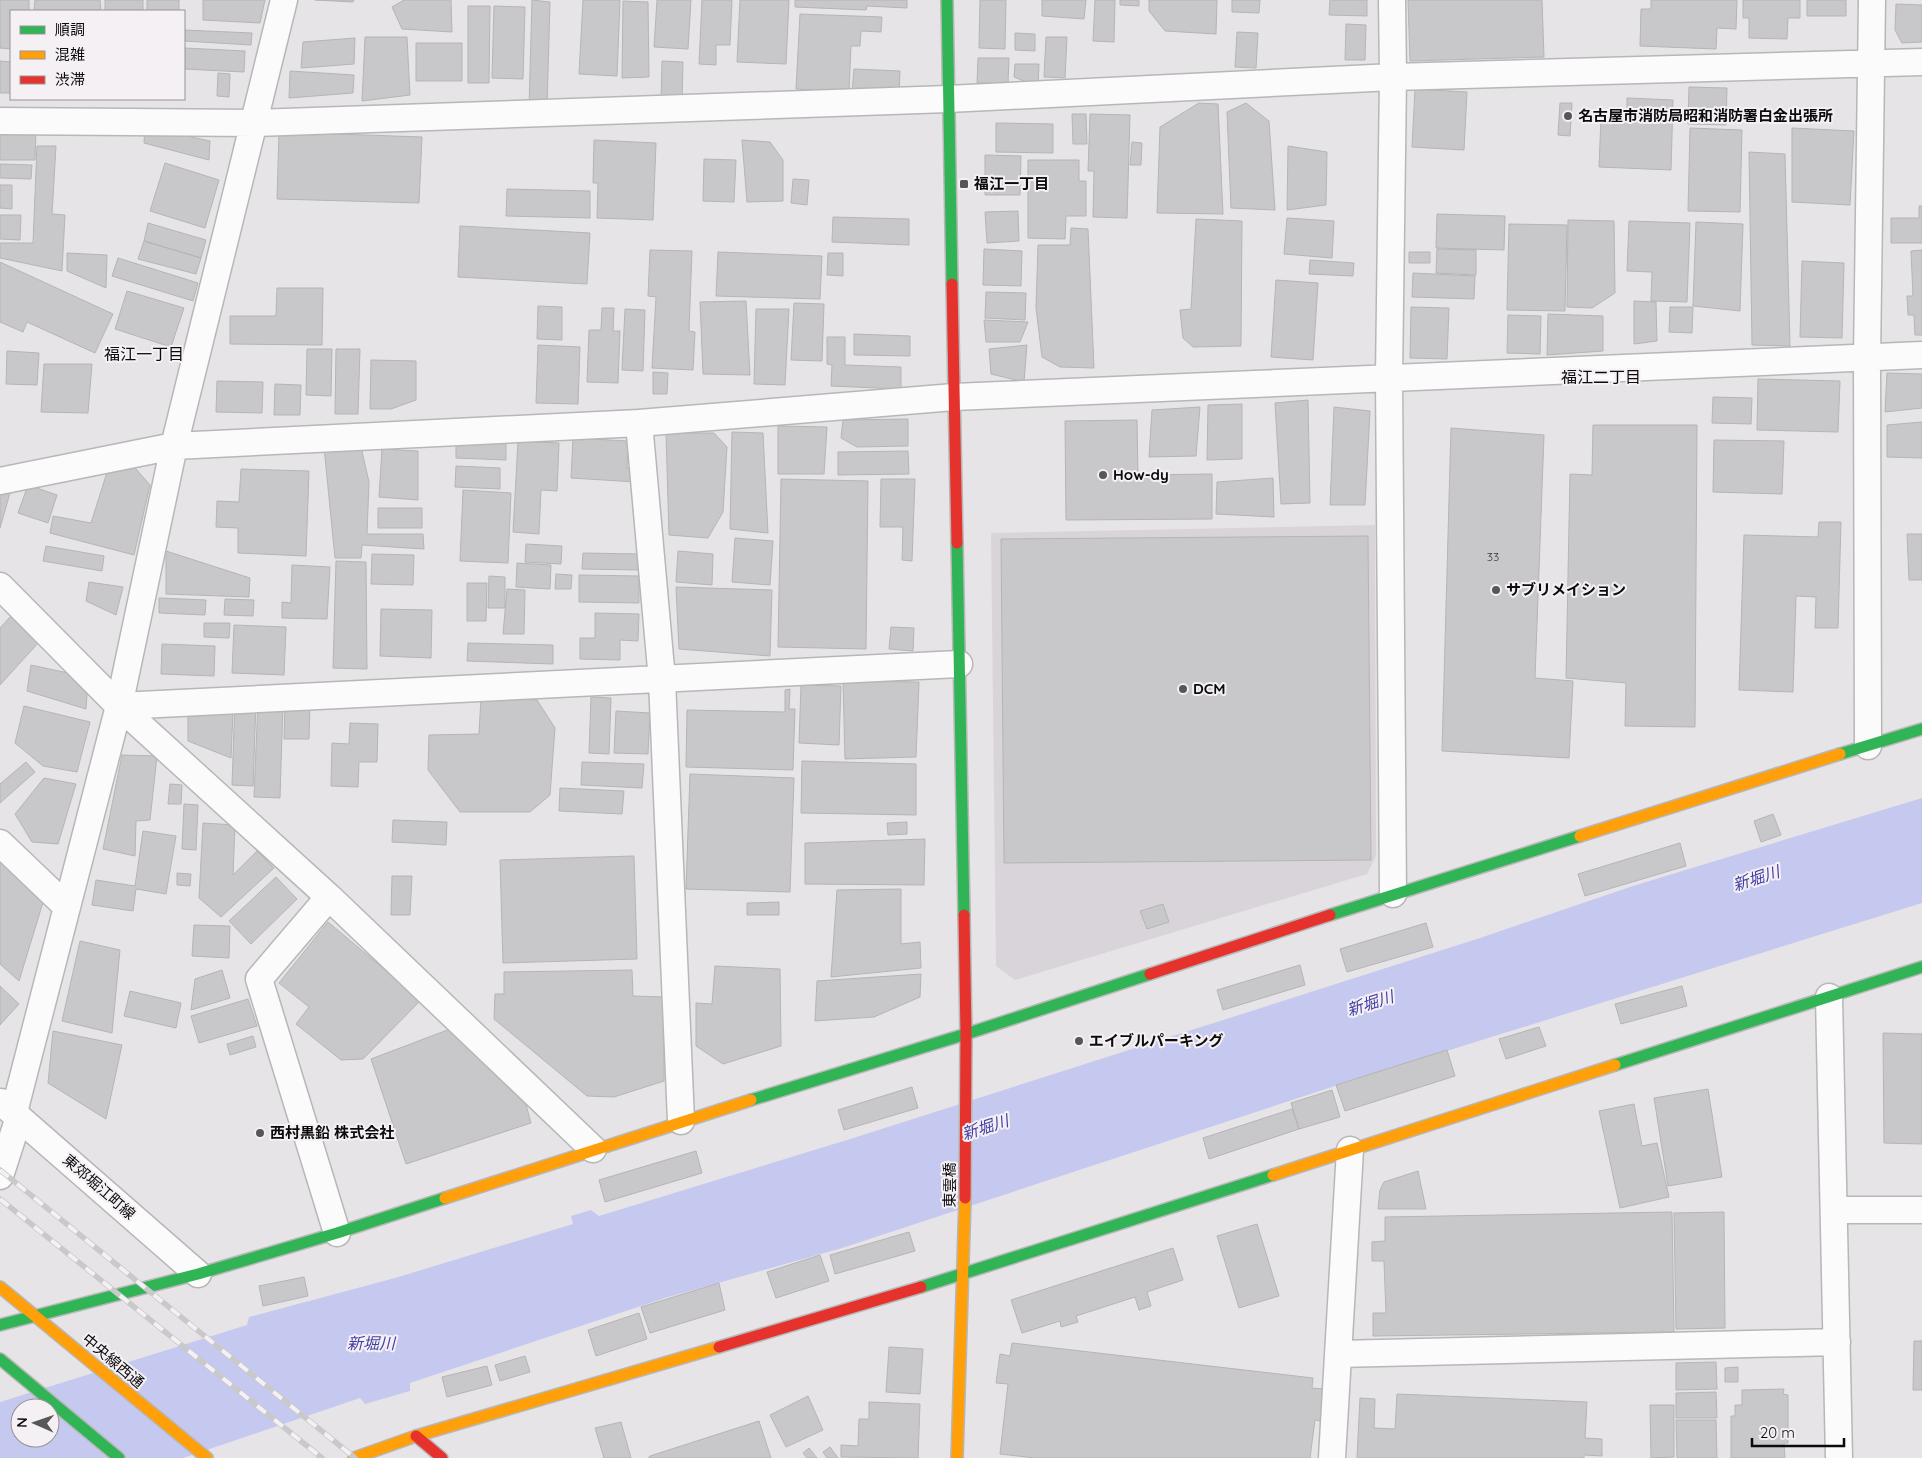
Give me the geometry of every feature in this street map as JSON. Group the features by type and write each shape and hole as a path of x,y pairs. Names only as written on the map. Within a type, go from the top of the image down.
{"street":[{"path":"0,1176 11,1110 67,908 119,706 174,446 284,0"},
{"name":"東雲橋","path":"947,0 966,1034 965,1215 957,1458"},
{"path":"1392,0 1393,77 1389,378 1393,894"},
{"path":"1868,746 1867,358 1872,0"},
{"path":"0,121 255,123 948,99 1393,77 1870,65 1922,62"},
{"path":"0,481 174,446 639,423 954,397 1922,355"},
{"path":"639,423 662,680 681,1121"},
{"path":"0,586 119,706 329,897 593,1149"},
{"path":"119,706 959,664"},
{"path":"0,1325 198,1274 337,1233 681,1121 966,1034 1393,894 1922,728"},
{"path":"0,843 67,908"},
{"path":"329,897 259,979 337,1233"},
{"path":"354,1458 416,1436 962,1275 1922,967"},
{"path":"1829,997 1839,1458"},
{"name":"東郊堀江町線","path":"11,1110 198,1274"},
{"path":"1332,1458 1350,1150"},
{"path":"1834,1210 1922,1210"},
{"name":"中央線西通","path":"0,1287 207,1458"},
{"path":"1338,1354 1837,1342"},
{"path":"2,1361 119,1458"},
{"path":"416,1436 442,1458"}],"shaded area":[{"path":"1375,525 1376,856 1367,874 1015,980 996,966 991,533"}],"water":[{"name":"新堀川","path":"1922,798 1922,903 1347,1082 842,1248 665,1298 410,1383 410,1391 365,1404 360,1398 183,1458 0,1458 0,1402 10,1399 10,1448 60,1448 60,1398 13,1398 247,1325 249,1317 395,1278 573,1224 571,1216 591,1210 599,1216 847,1140 1480,938 1633,886"}],"building":[{"path":"0,0 29,0 29,10 10,10 10,49 0,48"},
{"path":"35,0 100,0 101,10 34,10"},
{"path":"105,0 143,0 143,10 105,10"},
{"path":"147,0 179,0 179,10 147,10"},
{"path":"203,0 265,0 260,23 203,20"},
{"path":"315,0 354,0 353,2"},
{"path":"404,0 451,0 452,32 402,29 392,7"},
{"path":"532,0 550,2 547,108 529,108"},
{"path":"583,0 620,0 617,76 579,74"},
{"path":"657,0 691,0 688,49 654,47"},
{"path":"702,0 732,0 730,45 716,45 716,65 699,64"},
{"path":"740,0 789,0 786,64 737,62"},
{"path":"795,0 907,0 907,8 867,6 866,10 795,7"},
{"path":"980,0 1006,0 1005,49 979,48"},
{"path":"1042,0 1086,0 1084,19 1042,16"},
{"path":"1095,0 1115,0 1114,42 1093,41"},
{"path":"1120,0 1139,0 1139,6 1120,5"},
{"path":"1149,0 1217,0 1216,34 1165,31 1149,11"},
{"path":"1232,0 1260,0 1259,13 1232,12"},
{"path":"1330,0 1367,0 1367,16 1329,15"},
{"path":"1408,0 1542,0 1544,57 1410,61"},
{"path":"1651,0 1737,0 1736,29 1717,28 1716,49 1640,46 1641,9 1651,9"},
{"path":"1743,0 1800,0 1800,18 1788,18 1787,39 1749,38 1749,18 1743,18"},
{"path":"1807,0 1846,0 1846,16 1807,16"},
{"path":"623,1 648,2 649,77 622,78"},
{"path":"1896,4 1922,5 1922,42 1902,43 1895,30"},
{"path":"468,6 490,6 489,83 468,83"},
{"path":"494,6 525,7 523,79 492,78"},
{"path":"800,14 882,17 881,32 861,31 860,46 851,46 849,92 796,89"},
{"path":"1346,24 1366,25 1365,60 1345,60"},
{"path":"185,30 252,33 251,45 185,41"},
{"path":"1237,32 1258,33 1256,68 1235,67"},
{"path":"1015,33 1035,34 1035,51 1015,50"},
{"path":"365,37 407,37 410,95 362,101"},
{"path":"1046,37 1067,37 1065,78 1044,77"},
{"path":"355,38 354,64 301,68 303,42"},
{"path":"416,43 462,43 462,81 416,81"},
{"path":"185,48 245,51 244,72 185,69"},
{"path":"978,58 1009,58 1008,84 977,83"},
{"path":"0,61 10,62 10,93 0,93"},
{"path":"662,61 683,62 682,101 661,101"},
{"path":"1015,64 1039,64 1038,87 1014,77"},
{"path":"854,69 900,71 899,94 852,92"},
{"path":"290,71 354,75 353,93 289,98"},
{"path":"218,73 230,74 229,97 217,96"},
{"path":"1689,87 1727,88 1726,125 1688,124"},
{"path":"1415,89 1467,92 1464,150 1412,147"},
{"path":"1627,98 1673,100 1671,170 1599,167 1601,118 1627,118"},
{"path":"1199,103 1218,104 1223,214 1157,213 1160,127"},
{"path":"1246,103 1269,121 1275,210 1231,208 1227,112"},
{"path":"1560,103 1572,103 1570,136 1558,135"},
{"path":"1072,114 1086,114 1087,144 1073,144"},
{"path":"1090,114 1130,115 1127,218 1093,217 1094,171 1088,171"},
{"path":"996,123 1053,124 1053,153 996,152"},
{"path":"145,127 210,141 209,160 144,143"},
{"path":"1690,128 1742,130 1740,212 1688,211"},
{"path":"1792,128 1854,131 1850,205 1792,202"},
{"path":"0,129 36,129 35,160 0,160"},
{"path":"279,132 422,137 419,203 277,199"},
{"path":"594,140 656,143 653,220 597,218 598,183 593,183"},
{"path":"742,140 770,142 783,160 783,201 747,202"},
{"path":"1132,142 1142,143 1141,165 1130,165"},
{"path":"37,146 56,146 52,214 65,215 62,271 0,258 0,243 33,243"},
{"path":"1288,146 1327,152 1326,205 1287,210"},
{"path":"1749,152 1785,154 1790,346 1752,345"},
{"path":"985,155 1021,156 1020,195 985,195"},
{"path":"704,159 736,160 734,202 703,201"},
{"path":"1028,160 1079,160 1079,181 1086,181 1086,216 1066,216 1065,239 1028,238"},
{"path":"165,163 219,180 205,228 150,211"},
{"path":"0,164 32,165 31,179 0,178"},
{"path":"793,179 809,180 807,205 791,203"},
{"path":"0,185 12,185 12,209 0,208"},
{"path":"507,189 590,191 590,218 506,216"},
{"path":"1919,206 1922,206 1922,243 1891,243 1891,218 1919,218"},
{"path":"1018,211 1019,241 987,243 985,212"},
{"path":"1437,214 1505,216 1504,250 1436,248"},
{"path":"0,215 21,215 20,240 0,239"},
{"path":"833,217 909,219 909,245 832,242"},
{"path":"1287,218 1334,221 1332,258 1284,254"},
{"path":"1196,219 1242,221 1241,346 1193,347 1183,338 1180,310 1191,309"},
{"path":"1568,220 1614,221 1615,293 1592,308 1567,307"},
{"path":"1629,221 1690,223 1687,302 1651,301 1652,272 1627,271"},
{"path":"1696,222 1743,224 1740,311 1693,306"},
{"path":"148,223 206,240 201,258 144,241"},
{"path":"1509,224 1567,225 1565,311 1507,310"},
{"path":"460,226 590,233 587,284 458,277"},
{"path":"1071,228 1088,229 1094,368 1060,367 1042,357 1036,308 1038,245 1070,245"},
{"path":"144,241 201,258 196,274 138,259"},
{"path":"984,249 1022,251 1021,286 983,285"},
{"path":"1437,249 1476,250 1476,275 1436,273"},
{"path":"650,250 692,251 689,331 695,332 693,370 652,368 656,297 648,296"},
{"path":"1922,250 1922,335 1915,335 1914,315 1908,315 1907,296 1913,296 1911,251"},
{"path":"718,252 822,256 820,299 716,296"},
{"path":"1409,252 1430,252 1430,263 1409,263"},
{"path":"67,253 107,255 106,288 67,271"},
{"path":"828,253 843,253 843,276 827,275"},
{"path":"118,258 198,283 193,301 112,276"},
{"path":"1310,260 1354,263 1353,276 1309,274"},
{"path":"1802,261 1844,263 1842,338 1800,337"},
{"path":"0,262 113,314 95,353 27,322 23,332 0,322"},
{"path":"1413,273 1475,276 1474,299 1412,297"},
{"path":"1276,280 1318,283 1313,360 1271,357"},
{"path":"277,288 323,288 322,345 230,344 230,316 276,316"},
{"path":"127,291 184,308 171,347 115,329"},
{"path":"986,292 1026,293 1025,320 985,318"},
{"path":"746,301 750,375 703,374 700,302"},
{"path":"1634,301 1656,302 1657,341 1634,344"},
{"path":"794,303 824,304 822,361 791,360"},
{"path":"538,306 562,307 562,340 537,339"},
{"path":"1411,307 1449,308 1447,359 1410,358"},
{"path":"1670,307 1693,307 1692,333 1669,332"},
{"path":"602,308 614,308 613,331 620,331 618,383 587,382 589,330 601,330"},
{"path":"625,309 645,310 643,371 622,370"},
{"path":"756,309 789,309 785,385 754,384"},
{"path":"1548,314 1603,316 1603,351 1547,355"},
{"path":"1508,315 1541,316 1540,354 1507,353"},
{"path":"984,320 1028,322 1020,342 986,342"},
{"path":"854,334 910,336 910,356 854,355"},
{"path":"827,337 845,337 845,365 901,367 901,389 831,386 832,365 827,364"},
{"path":"538,345 580,347 578,404 536,403"},
{"path":"1027,345 1024,382 991,374 989,349"},
{"path":"307,349 332,349 331,396 306,395"},
{"path":"336,349 360,349 358,414 335,414"},
{"path":"7,351 39,353 37,385 6,384"},
{"path":"371,360 416,361 416,400 391,409 370,409"},
{"path":"44,364 92,364 88,413 41,412"},
{"path":"653,372 668,373 667,394 653,394"},
{"path":"1887,373 1922,374 1922,408 1885,412"},
{"path":"1758,379 1840,381 1838,432 1757,430"},
{"path":"217,381 263,382 262,413 216,412"},
{"path":"275,384 301,385 300,415 274,415"},
{"path":"1713,397 1752,398 1751,424 1712,423"},
{"path":"1308,400 1310,503 1281,504 1275,403"},
{"path":"1242,404 1242,459 1207,460 1208,405"},
{"path":"1200,407 1196,456 1149,457 1152,410"},
{"path":"1334,407 1370,411 1365,505 1330,505"},
{"path":"908,419 908,446 857,447 841,438 843,420"},
{"path":"1137,420 1138,475 1212,474 1212,519 1066,520 1065,421"},
{"path":"1922,422 1922,458 1887,457 1887,425"},
{"path":"1593,425 1697,425 1695,727 1625,726 1626,683 1566,678 1570,474 1592,475"},
{"path":"778,426 827,427 824,474 778,474"},
{"path":"1451,428 1544,435 1535,678 1573,681 1569,758 1442,751"},
{"path":"732,432 763,433 768,533 730,529"},
{"path":"666,433 714,433 727,447 723,512 708,538 669,535"},
{"path":"456,438 506,440 506,460 456,458"},
{"path":"573,438 628,441 627,468 637,468 636,482 571,478"},
{"path":"1714,440 1784,441 1782,494 1713,492"},
{"path":"518,441 559,443 557,491 541,490 539,534 513,532"},
{"path":"324,447 361,447 369,482 367,534 423,534 424,549 362,545 361,558 335,558"},
{"path":"382,449 418,451 418,500 379,497"},
{"path":"908,451 909,474 838,475 838,452"},
{"path":"129,461 150,485 134,555 50,533 53,516 91,523 109,466"},
{"path":"456,466 500,468 500,489 455,487"},
{"path":"241,469 309,471 306,556 238,553 238,528 216,527 217,501 239,502"},
{"path":"1273,478 1274,517 1216,514 1217,482"},
{"path":"781,479 868,481 866,649 778,647"},
{"path":"881,479 915,479 912,561 902,560 903,527 880,527"},
{"path":"28,485 57,495 48,523 18,513"},
{"path":"463,490 511,493 508,563 460,561"},
{"path":"0,492 10,493 0,528"},
{"path":"378,508 422,508 422,528 378,528"},
{"path":"1819,522 1841,522 1838,628 1815,628 1816,597 1796,596 1793,692 1739,690 1744,535 1818,537"},
{"path":"1907,534 1922,534 1922,580 1909,580"},
{"path":"1368,536 1371,860 1004,863 1001,539"},
{"path":"735,538 773,541 770,585 732,582"},
{"path":"526,544 562,546 561,564 525,562"},
{"path":"46,546 104,556 102,571 43,561"},
{"path":"166,551 250,578 249,597 166,594"},
{"path":"678,551 713,554 712,585 676,582"},
{"path":"583,553 640,554 640,570 582,569"},
{"path":"372,554 414,555 413,585 371,584"},
{"path":"336,561 366,562 367,669 333,668"},
{"path":"517,563 551,565 550,589 516,587"},
{"path":"292,565 330,567 327,619 282,618 282,602 291,603"},
{"path":"556,574 572,575 571,589 555,589"},
{"path":"579,575 639,576 639,603 579,602"},
{"path":"489,576 505,577 505,608 488,608"},
{"path":"89,582 123,587 116,615 86,601"},
{"path":"467,583 487,583 486,621 467,621"},
{"path":"676,587 772,590 770,656 679,649"},
{"path":"507,589 525,590 524,634 503,634"},
{"path":"159,598 206,600 205,615 159,613"},
{"path":"225,599 254,600 253,616 224,615"},
{"path":"381,609 432,610 431,658 380,656"},
{"path":"595,613 639,614 638,641 620,640 620,660 580,659 580,638 595,638"},
{"path":"11,616 39,642 0,685 0,628"},
{"path":"204,623 230,623 229,638 204,637"},
{"path":"234,625 286,627 284,675 232,673"},
{"path":"891,627 914,628 913,651 889,649"},
{"path":"468,643 553,645 553,664 467,661"},
{"path":"162,644 215,646 214,676 161,674"},
{"path":"31,665 68,673 87,694 86,709 27,691"},
{"path":"843,681 919,682 916,757 845,759"},
{"path":"801,685 841,686 839,745 799,743"},
{"path":"790,689 789,709 795,709 793,770 686,767 687,710 785,712 785,690"},
{"path":"591,697 611,698 609,754 589,753"},
{"path":"481,698 537,700 555,728 550,795 530,812 460,812 428,770 429,735 479,734"},
{"path":"235,700 256,702 253,786 232,785"},
{"path":"258,701 283,703 280,798 254,797"},
{"path":"285,703 310,704 309,739 284,739"},
{"path":"24,706 90,722 77,772 43,766 15,743"},
{"path":"233,711 231,758 188,741 188,717"},
{"path":"616,711 650,713 648,754 614,753"},
{"path":"350,723 378,724 377,762 359,762 358,787 331,786 332,743 349,744"},
{"path":"122,755 157,756 150,820 136,821 135,856 103,849"},
{"path":"802,761 916,764 916,815 801,813"},
{"path":"26,762 35,772 0,803 0,784"},
{"path":"582,762 644,764 642,788 581,785"},
{"path":"690,774 794,778 790,892 686,889"},
{"path":"44,778 76,784 58,844 32,842 15,814"},
{"path":"170,784 182,785 181,804 168,804"},
{"path":"560,788 624,791 622,814 559,811"},
{"path":"184,804 198,805 196,850 182,849"},
{"path":"1773,814 1781,835 1761,842 1754,821"},
{"path":"393,820 447,822 446,845 392,842"},
{"path":"907,822 907,834 888,835 887,823"},
{"path":"203,823 235,825 233,875 257,851 274,868 221,917 199,898"},
{"path":"143,831 176,836 166,894 136,889 133,911 92,905 96,880 135,886"},
{"path":"925,839 924,885 805,884 805,843"},
{"path":"1680,843 1686,866 1585,896 1578,874"},
{"path":"634,856 637,959 503,963 500,860"},
{"path":"0,858 44,899 19,981 0,964"},
{"path":"177,873 191,874 190,886 177,885"},
{"path":"392,876 412,876 410,915 391,915"},
{"path":"276,877 297,899 251,944 229,921"},
{"path":"901,889 901,944 920,942 921,968 831,977 837,890"},
{"path":"779,902 779,915 747,915 747,903"},
{"path":"1163,904 1169,922 1147,929 1140,911"},
{"path":"328,922 421,1000 363,1059 341,1060 296,1024 309,1007 279,983"},
{"path":"1426,923 1433,947 1347,972 1340,949"},
{"path":"194,925 230,926 229,958 192,956"},
{"path":"80,941 120,950 112,1033 62,1021"},
{"path":"1300,965 1305,985 1223,1010 1217,990"},
{"path":"715,966 780,969 781,1046 723,1064 696,1046 696,1003 712,1004"},
{"path":"222,970 230,998 191,1010 195,979"},
{"path":"632,970 633,996 664,997 664,1081 614,1097 587,1096 494,1019 495,994 504,994 504,972"},
{"path":"921,974 920,997 874,1017 815,1021 817,981"},
{"path":"0,986 19,1004 0,1025"},
{"path":"1682,986 1687,1006 1621,1024 1615,1004"},
{"path":"130,991 181,1003 176,1028 124,1016"},
{"path":"248,999 257,1026 199,1043 191,1016"},
{"path":"1539,1027 1546,1046 1506,1059 1499,1039"},
{"path":"450,1029 521,1086 531,1123 406,1164 371,1059"},
{"path":"53,1031 122,1045 106,1119 48,1083"},
{"path":"1883,1033 1922,1034 1922,1144 1884,1143"},
{"path":"253,1036 256,1047 230,1055 227,1044"},
{"path":"1447,1050 1455,1076 1345,1111 1336,1085"},
{"path":"912,1087 918,1108 844,1130 838,1110"},
{"path":"1708,1089 1722,1177 1668,1186 1654,1098"},
{"path":"1332,1090 1340,1117 1299,1129 1291,1103"},
{"path":"1634,1104 1642,1146 1657,1143 1669,1197 1620,1208 1599,1111"},
{"path":"1292,1109 1299,1129 1209,1159 1203,1138"},
{"path":"696,1151 702,1173 605,1202 599,1180"},
{"path":"1418,1171 1426,1209 1378,1209 1380,1190 1384,1182"},
{"path":"1672,1212 1674,1332 1373,1336 1373,1313 1386,1313 1384,1261 1372,1261 1372,1242 1385,1241 1385,1217"},
{"path":"1724,1212 1725,1328 1676,1329 1674,1213"},
{"path":"1257,1224 1279,1296 1239,1308 1217,1236"},
{"path":"909,1232 915,1251 835,1274 830,1255"},
{"path":"1173,1248 1183,1280 1147,1292 1151,1306 1139,1310 1135,1297 1076,1316 1078,1322 1061,1327 1060,1321 1022,1333 1011,1300"},
{"path":"820,1255 829,1281 776,1298 767,1272"},
{"path":"304,1277 308,1296 263,1306 259,1286"},
{"path":"719,1283 725,1310 650,1333 641,1307"},
{"path":"639,1313 647,1339 596,1356 588,1330"},
{"path":"1914,1341 1922,1341 1922,1390 1913,1390"},
{"path":"1012,1343 1313,1378 1312,1388 1324,1389 1320,1421 1315,1420 1310,1458 1035,1458 1000,1454 1008,1384 996,1383 1000,1354 1010,1356"},
{"path":"889,1347 923,1349 920,1394 886,1392"},
{"path":"525,1356 530,1372 500,1381 495,1365"},
{"path":"1716,1362 1717,1389 1676,1390 1676,1363"},
{"path":"487,1366 492,1385 447,1397 442,1377"},
{"path":"1738,1367 1738,1382 1725,1382 1725,1368"},
{"path":"1784,1389 1783,1394 1788,1395 1788,1443 1784,1443 1785,1458 1731,1458 1731,1416 1735,1416 1735,1405 1742,1405 1742,1390"},
{"path":"1716,1392 1717,1418 1676,1418 1676,1393"},
{"path":"1397,1394 1587,1402 1585,1438 1602,1439 1602,1456 1584,1455 1584,1458 1357,1458 1360,1398 1375,1399 1374,1428 1395,1429"},
{"path":"808,1396 823,1430 786,1447 770,1415"},
{"path":"869,1402 920,1404 918,1458 841,1457 841,1445 858,1446 859,1419 869,1419"},
{"path":"1650,1405 1674,1405 1674,1457 1651,1458"},
{"path":"1676,1420 1716,1420 1717,1458 1677,1458"},
{"path":"759,1421 771,1458 648,1458 650,1456"},
{"path":"621,1422 631,1458 604,1458 595,1428"},
{"path":"830,1447 838,1458 827,1458 823,1452"},
{"path":"809,1448 817,1458 807,1458 803,1453"}],"railway":[{"path":"0,1170 355,1458"},
{"path":"0,1199 322,1458"}],"traffic: fast":[{"path":"947,0 952,284"},
{"path":"957,543 964,915"},
{"path":"1840,754 1922,729"},
{"path":"1330,915 1580,836"},
{"path":"1615,1065 1922,967"},
{"path":"751,1100 966,1034 1150,974"},
{"path":"921,1287 1273,1175"},
{"path":"0,1325 198,1274 337,1233 445,1198"},
{"path":"0,1359 119,1458"}],"traffic: slow":[{"path":"1580,836 1840,754"},
{"path":"1273,1175 1615,1065"},
{"path":"445,1198 751,1100"},
{"path":"957,1458 965,1198"},
{"path":"0,1287 207,1458"},
{"path":"354,1458 416,1436 719,1347"}],"traffic: jam":[{"path":"952,284 957,543"},
{"path":"964,915 966,1034 965,1198"},
{"path":"1150,974 1330,915"},
{"path":"719,1347 921,1287"},
{"path":"416,1436 442,1458"}],"place":[{"name":"名古屋市消防局昭和消防署白金出張所","path":"1568,116"},
{"name":"福江一丁目","path":"964,184"},
{"name":"How-dy","path":"1103,475"},
{"name":"サブリメイション","path":"1496,590"},
{"name":"DCM","path":"1183,689"},
{"name":"エイブルパーキング","path":"1079,1041"},
{"name":"西村黒鉛 株式会社","path":"260,1133"}],"district":[{"name":"福江一丁目","path":"144,354"},
{"name":"福江二丁目","path":"1601,377"}]}
